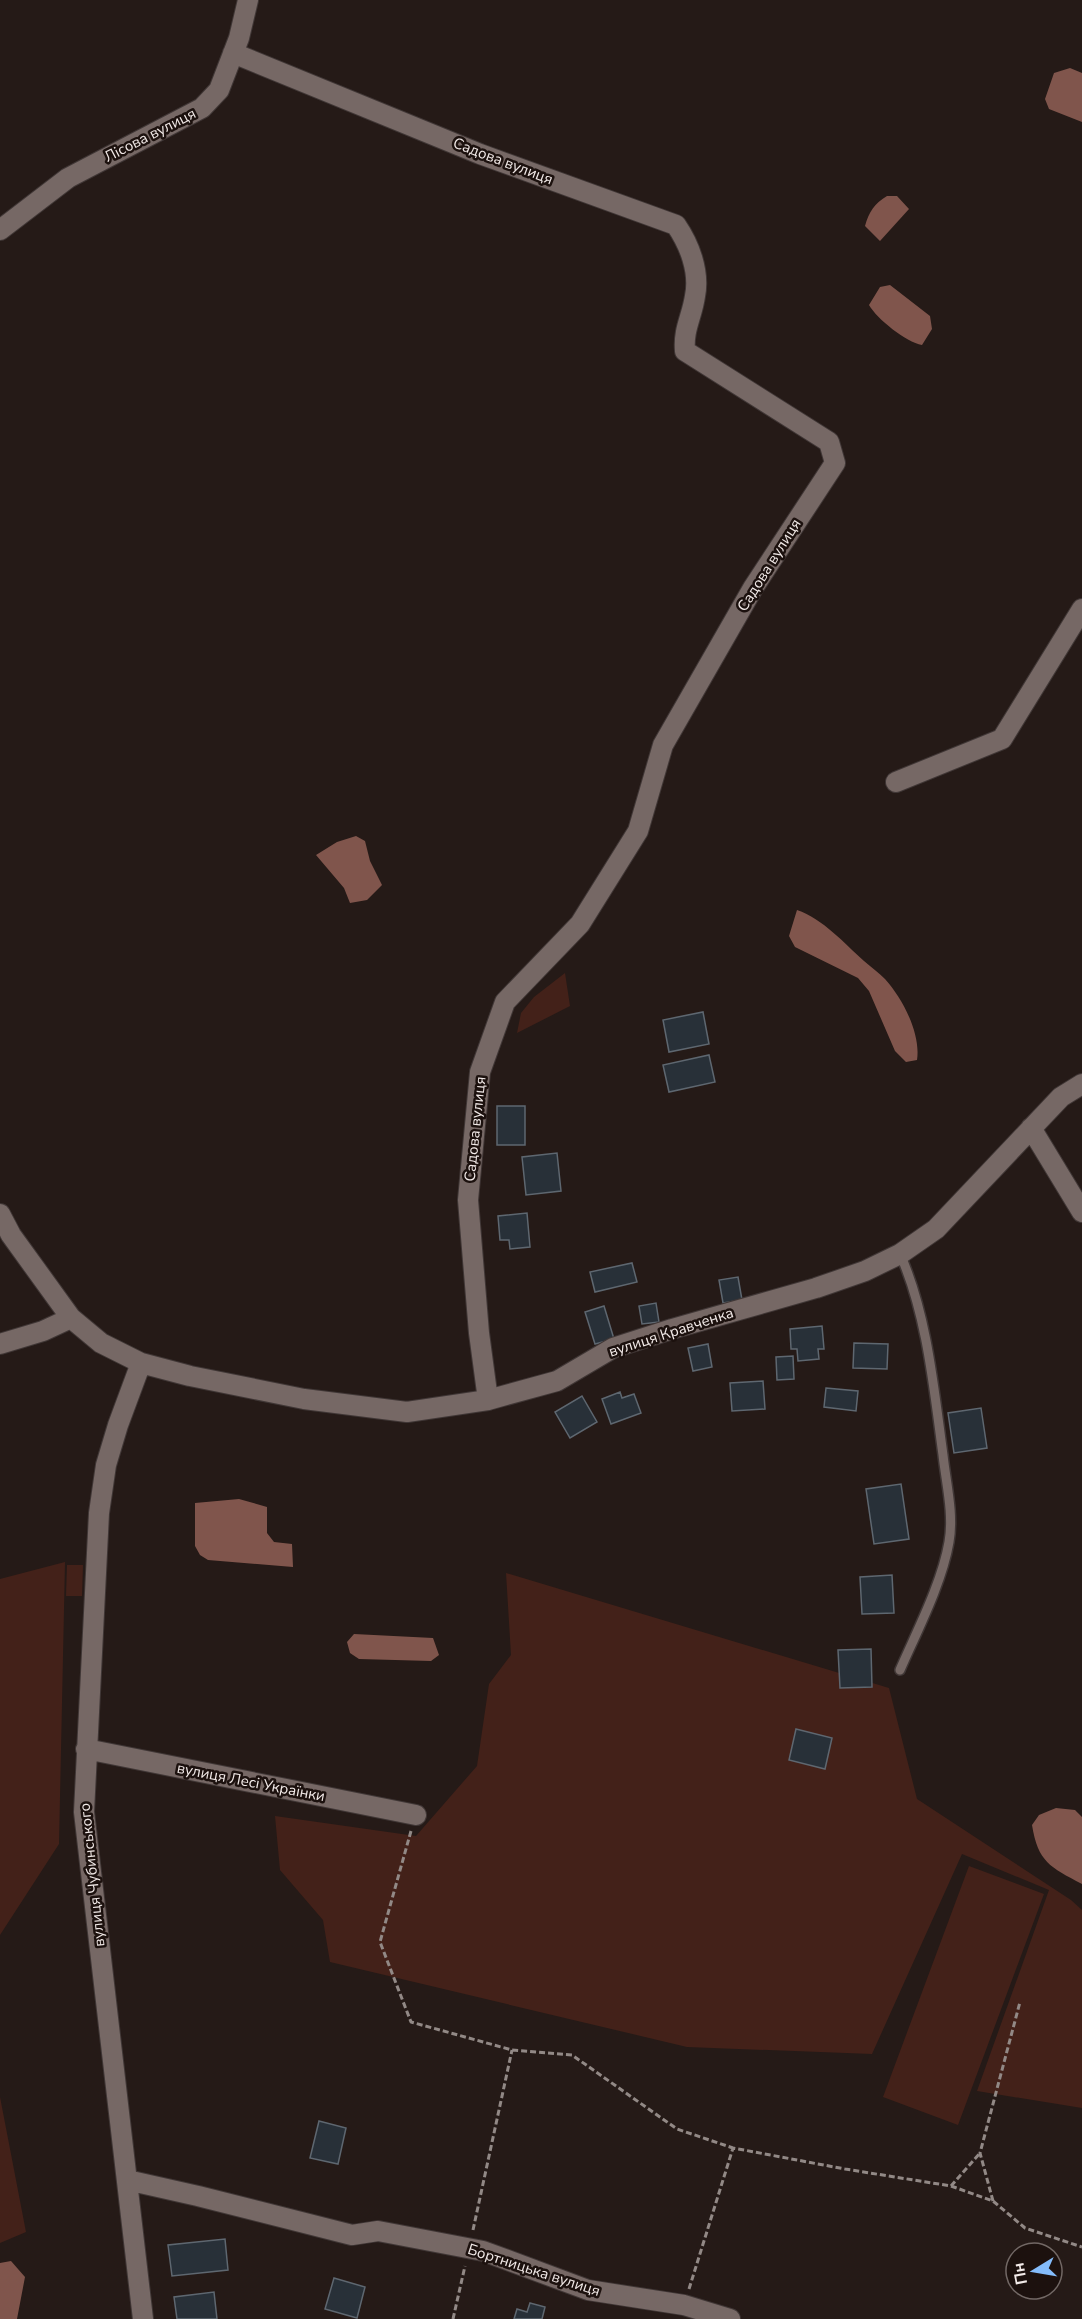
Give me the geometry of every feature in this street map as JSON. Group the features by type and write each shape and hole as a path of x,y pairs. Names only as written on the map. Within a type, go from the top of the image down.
{"street":[{"name":"Лісова вулиця","path":"0,230 68,178 202,108 219,90 233,53 248,0"},
{"name":"Садова вулиця","path":"233,53 480,154 676,225 688,243 694,269 696,294 684,335 685,351 829,442 835,463 753,588 663,745 638,831 580,924 505,1002 480,1072 468,1200 479,1333 488,1400"},
{"path":"896,782 1002,739 1082,609"},
{"name":"вулиця Кравченка","path":"71,1318 101,1343 141,1363 190,1376 304,1398 407,1412 488,1400 557,1381 613,1348 816,1288 865,1271 900,1254 936,1229 1061,1097 1082,1084"},
{"path":"1030,1128 1082,1212"},
{"path":"0,1214 11,1235 71,1318 42,1331 0,1344"},
{"name":"вулиця Чубинського","path":"141,1363 106,1465 99,1513 84,1812 143,2319"},
{"name":"вулиця Лесі Українки","path":"86,1749 416,1815"},
{"name":"Бортницька вулиця","path":"127,2181 198,2196 352,2235 378,2231 483,2251 588,2290 684,2305 728,2319"}],"lane":[{"path":"900,1254 909,1274 930,1361 950,1514 949,1542 934,1590 900,1670"}],"path":[{"path":"416,1815 380,1942 411,2022 512,2050 572,2055 677,2129 733,2148 951,2186 993,2200 1025,2228 1082,2247"},
{"path":"951,2186 980,2153 1020,2002"},
{"path":"453,2319 512,2050"},
{"path":"684,2305 733,2148"},
{"path":"980,2153 993,2200"}],"shaded area":[{"path":"1070,68 1082,73 1082,122 1049,109 1045,99 1054,73"},
{"path":"887,196 897,196 909,209 880,241 865,226 873,209"},
{"path":"890,285 930,316 932,329 922,345 892,329 878,317 869,305 880,287"},
{"path":"356,836 365,841 370,861 382,885 367,900 350,903 344,888 316,855 337,842"},
{"path":"797,910 816,919 833,932 892,987 913,1028 918,1050 917,1060 906,1062 895,1051 869,991 858,978 795,947 789,936"},
{"path":"565,973 570,1006 517,1033 521,1013 534,997"},
{"path":"239,1499 267,1507 267,1533 274,1542 292,1544 293,1567 208,1560 200,1555 195,1546 195,1503"},
{"path":"65,1562 59,1844 0,1935 0,1579"},
{"path":"67,1565 83,1565 82,1596 66,1596"},
{"path":"506,1573 889,1688 917,1799 1071,1900 1082,1910 1082,2108 977,2091 1049,1890 962,1854 872,2054 687,2047 330,1962 323,1920 280,1870 275,1816 416,1836 477,1766 489,1684 511,1655"},
{"path":"354,1634 433,1638 439,1655 431,1661 359,1659 350,1653 347,1642"},
{"path":"1056,1808 1075,1810 1082,1817 1082,1884 1054,1868 1047,1862 1038,1847 1032,1825 1039,1815"},
{"path":"969,1866 1044,1894 958,2125 883,2097"},
{"path":"0,2097 26,2232 0,2243"},
{"path":"11,2261 25,2277 17,2319 0,2319 0,2263"}],"building":[{"path":"703,1012 709,1044 669,1052 663,1020"},
{"path":"709,1055 715,1082 669,1092 663,1065"},
{"path":"497,1106 525,1106 525,1145 497,1145"},
{"path":"557,1153 561,1191 526,1195 522,1157"},
{"path":"527,1213 530,1247 510,1249 509,1240 500,1240 498,1216"},
{"path":"632,1263 637,1282 595,1292 590,1272"},
{"path":"738,1277 742,1300 723,1303 719,1280"},
{"path":"656,1303 659,1322 642,1324 639,1306"},
{"path":"604,1306 614,1339 595,1344 585,1312"},
{"path":"822,1326 824,1349 818,1349 819,1359 798,1361 797,1349 791,1349 790,1329"},
{"path":"854,1343 888,1344 887,1369 853,1368"},
{"path":"708,1344 712,1367 693,1371 688,1348"},
{"path":"793,1356 794,1379 777,1380 776,1357"},
{"path":"763,1381 765,1409 732,1411 730,1383"},
{"path":"826,1388 858,1391 856,1411 824,1407"},
{"path":"620,1392 622,1398 634,1394 641,1413 611,1424 602,1399"},
{"path":"582,1396 597,1422 570,1438 555,1412"},
{"path":"981,1408 987,1448 954,1453 948,1413"},
{"path":"901,1484 909,1539 874,1544 866,1489"},
{"path":"892,1575 894,1613 862,1614 860,1577"},
{"path":"871,1649 872,1687 840,1688 838,1650"},
{"path":"796,1729 832,1738 825,1769 789,1760"},
{"path":"319,2121 346,2128 338,2164 310,2158"},
{"path":"225,2239 228,2270 172,2276 168,2245"},
{"path":"334,2278 365,2287 357,2318 325,2309"},
{"path":"214,2292 217,2319 177,2319 174,2297"},
{"path":"530,2303 545,2307 542,2319 514,2319 517,2309 527,2312"}]}
